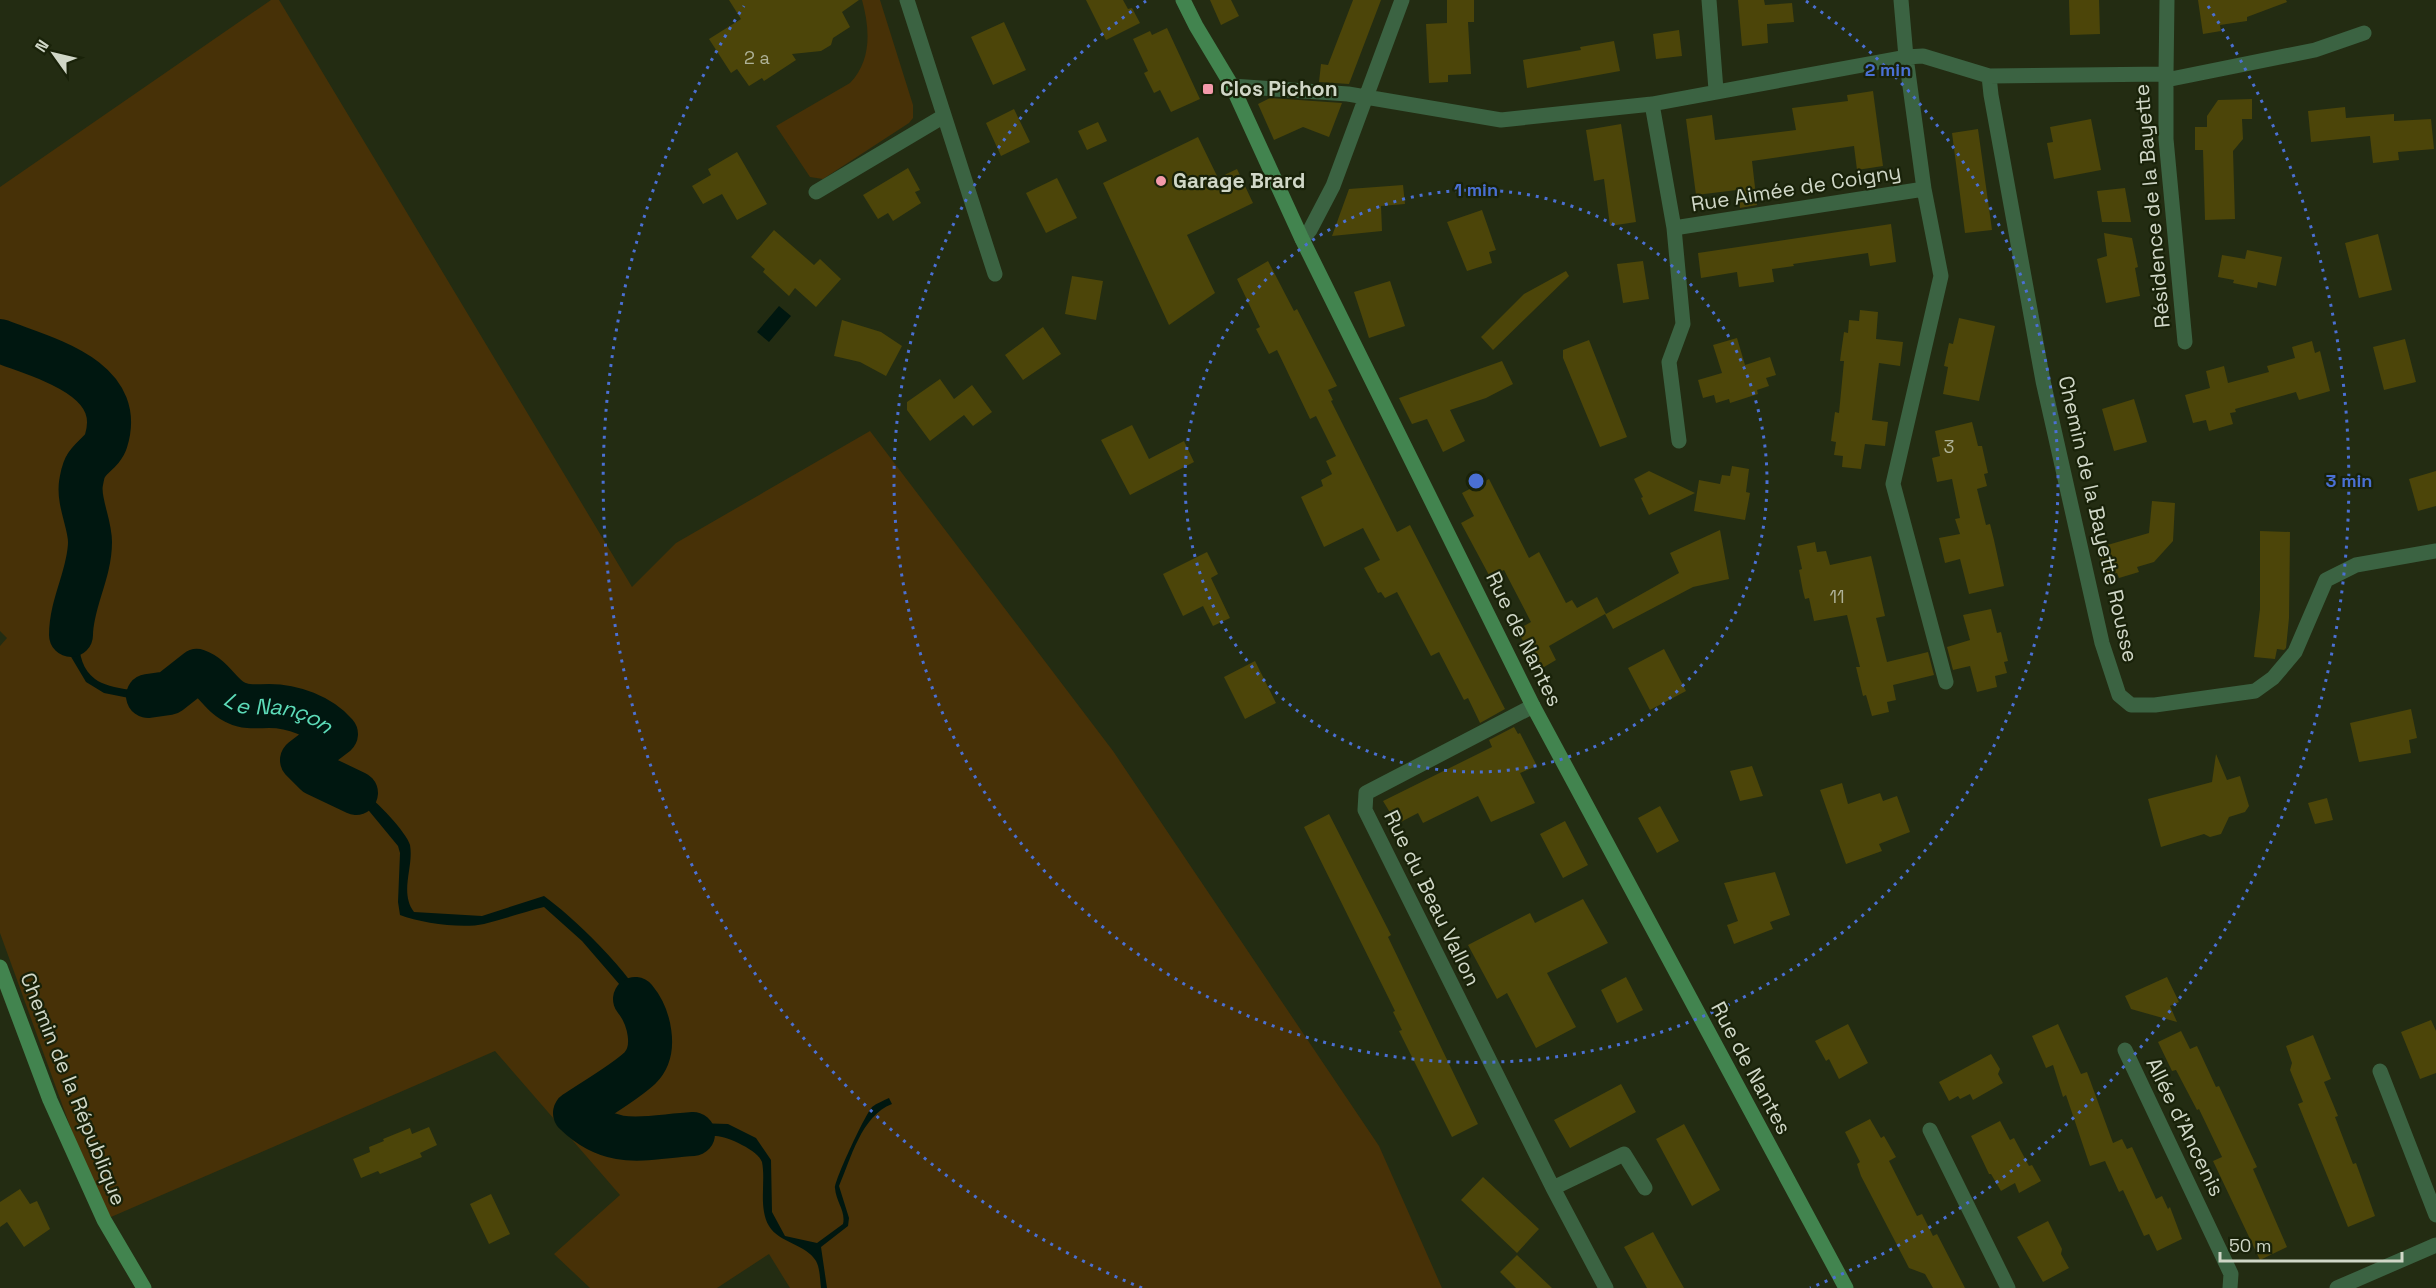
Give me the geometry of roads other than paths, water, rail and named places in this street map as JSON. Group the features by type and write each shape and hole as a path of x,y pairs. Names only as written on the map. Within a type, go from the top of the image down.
{"main road":[{"name":"Rue de Nantes","path":"1183,0 1232,86 1302,239 1533,706 1846,1288"},
{"name":"Chemin de la République","path":"0,967 50,1100 104,1220 144,1288"}],"street":[{"path":"907,0 995,274"},
{"path":"1302,239 1310,230 1333,186 1402,0"},
{"path":"1708,0 1716,90"},
{"path":"1901,0 1906,57 1924,189 1941,276 1893,484 1946,682"},
{"path":"2167,0 2166,77 2314,51 2364,33"},
{"name":"Résidence de la Bayette","path":"1232,86 1348,94 1501,120 1652,104 1716,90 1906,57 1923,56 1989,76 2166,77 2166,139 2185,342"},
{"name":"Chemin de la Bayette Rousse","path":"1989,76 2043,381 2102,643 2119,695 2131,705 2155,705 2255,691 2273,678 2295,652 2326,580 2356,565 2436,551"},
{"path":"1652,104 1674,228 1683,324 1669,363 1679,441"},
{"path":"816,192 944,116"},
{"name":"Rue Aimée de Coigny","path":"1674,228 1924,189"},
{"name":"Rue du Beau Vallon","path":"1533,706 1366,793 1365,810 1553,1188 1606,1288"},
{"name":"Allée d'Ancenis","path":"2125,1050 2231,1274 2230,1288"},
{"path":"2380,1071 2436,1215"},
{"path":"1930,1130 2008,1288"},
{"path":"1553,1188 1624,1154 1646,1188"},
{"path":"2337,1288 2436,1245"}],"waterway":[{"name":"Le Nançon","path":"0,341 58,363 77,373 93,386 104,401 109,419 106,441 85,468 81,483 81,498 90,542 87,566 74,611 71,635"},
{"name":"Le Nançon","path":"148,696 169,693 197,671 208,678 231,700 241,705 287,708 306,713 322,722 336,734 302,760 316,774 356,793"},
{"name":"Le Nançon","path":"635,999 644,1014 649,1033 650,1043 646,1061 626,1080 575,1113 589,1125 616,1137 645,1138 693,1134"}],"place":[{"name":"Clos Pichon","path":"1208,89"},
{"name":"Garage Brard","path":"1161,181"}]}
